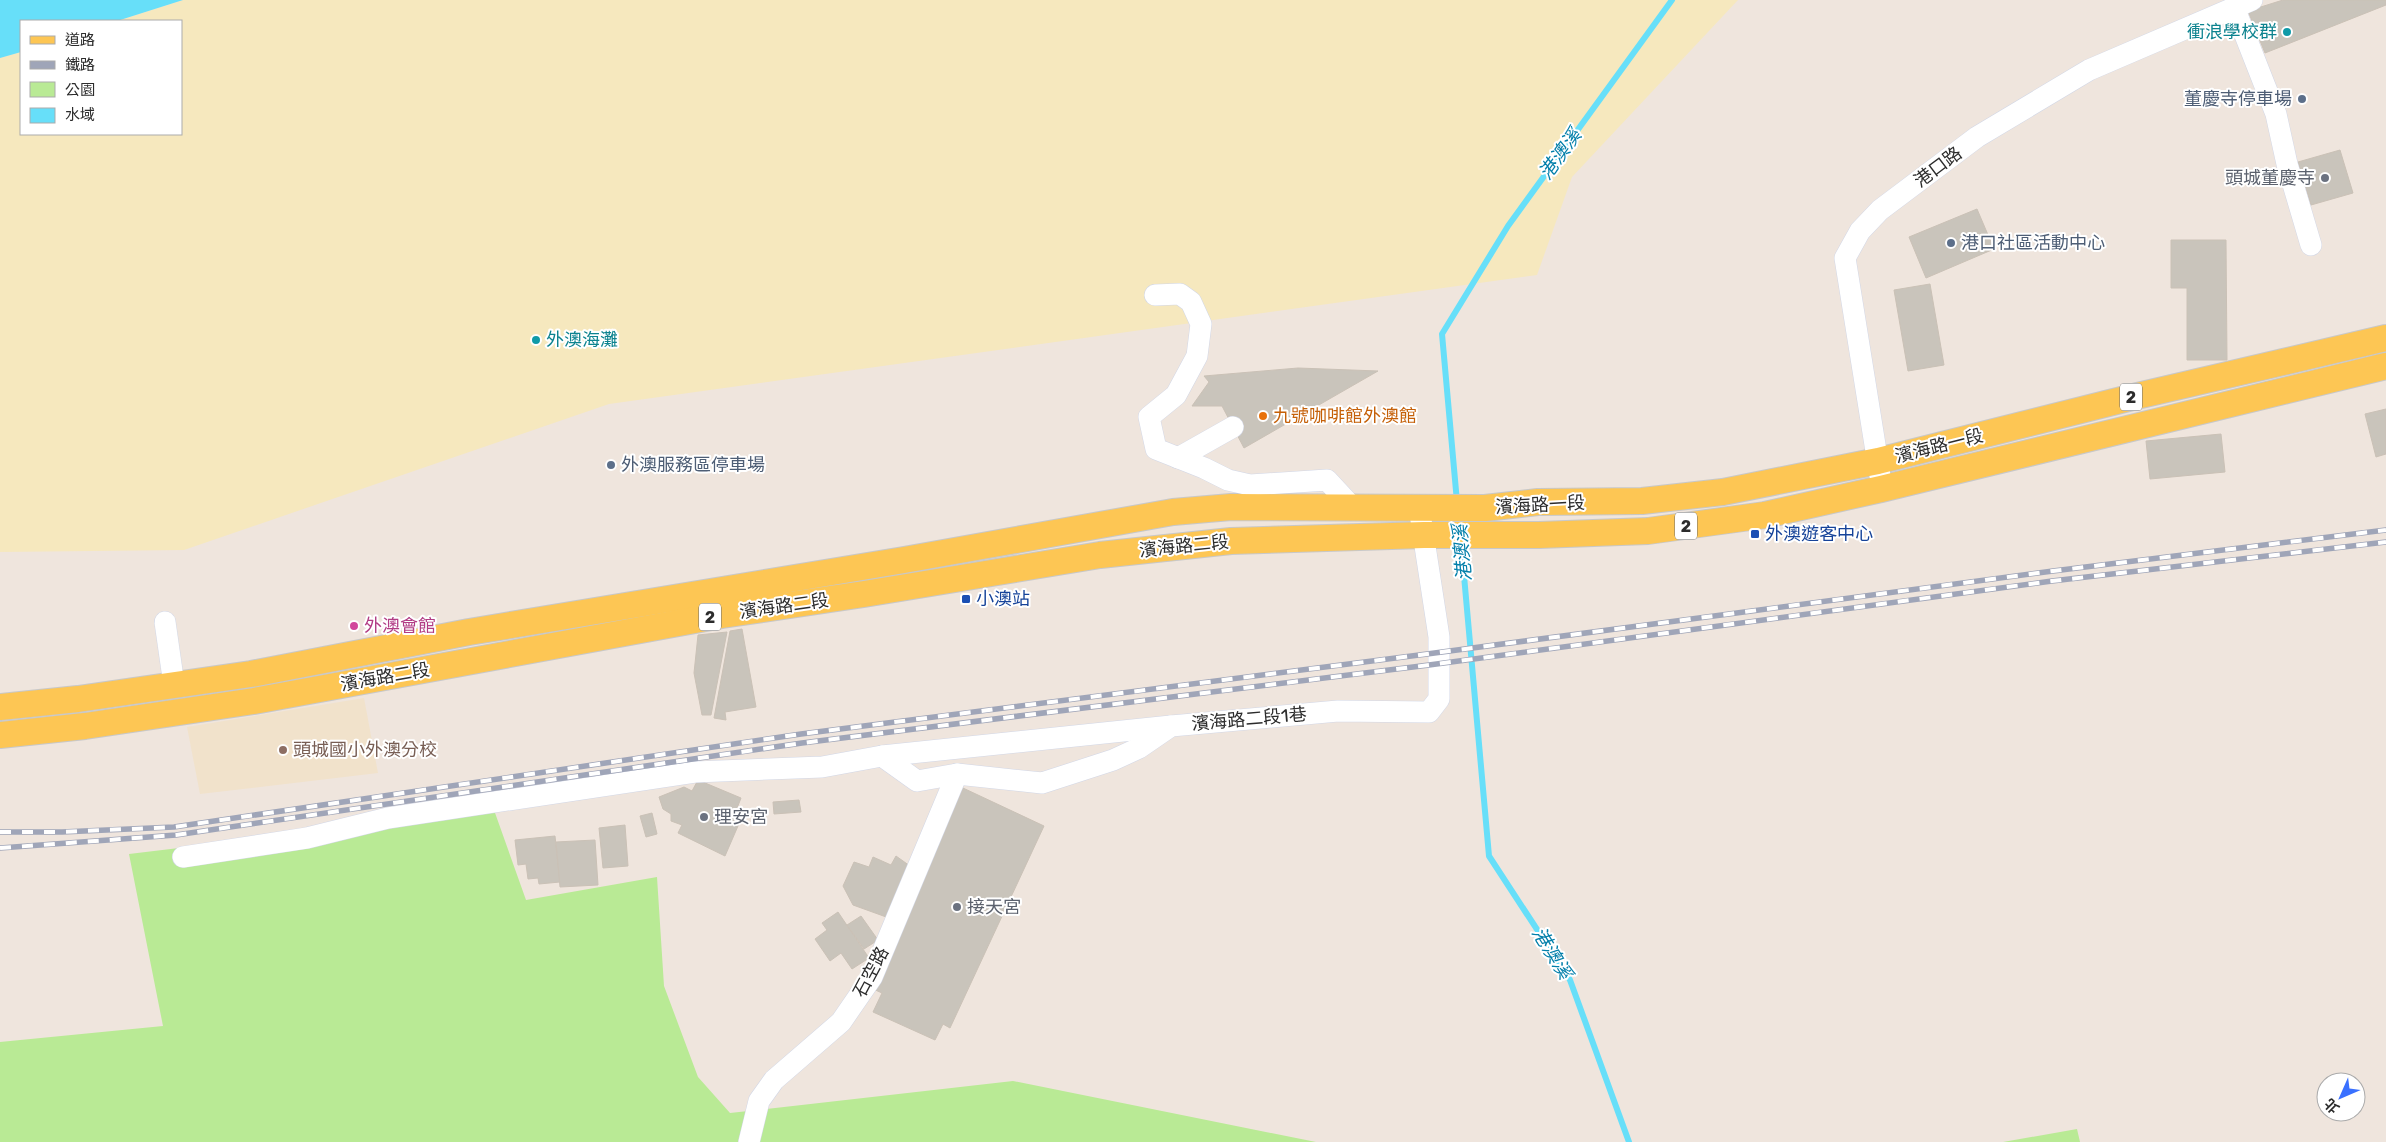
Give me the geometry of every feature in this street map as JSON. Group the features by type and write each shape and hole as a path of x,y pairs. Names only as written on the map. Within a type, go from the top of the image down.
{"main road":[{"name":"濱海路一段","path":"1419,507 1485,508 1538,502 1642,501 1723,492 1878,461 2318,352 2386,338"},
{"path":"2318,352 2320,380"},
{"name":"濱海路一段","path":"1424,535 1487,536 1648,531 1766,514 1881,490 2320,380 2386,366"},
{"path":"2137,396 2144,424"},
{"name":"濱海路二段","path":"0,736 85,726 254,701 473,662 720,603 855,568 1173,512 1231,507 1419,507"},
{"path":"1095,526 1100,555"},
{"name":"濱海路二段","path":"0,707 251,674 469,632 720,603 864,594 1100,555 1231,541 1424,535"},
{"path":"855,568 864,594"},
{"path":"469,632 473,662"},
{"path":"251,674 254,701"}],"street":[{"name":"港口路","path":"1881,490 1845,258 1860,231 1880,210 1962,148 2089,70 2243,4 2276,114 2287,164 2311,245"},
{"path":"1155,295 1180,294 1191,302 1200,324 1196,356 1176,396 1149,417 1156,449 1204,468 1228,480 1250,485 1327,480 1353,508"},
{"path":"1178,458 1233,427"},
{"path":"1178,458 1199,475 1227,489 1231,507"},
{"name":"濱海路二段1巷","path":"882,756 917,781 957,774 1042,783 1122,756 1139,748 1170,726 1338,712 1429,712 1439,699 1439,637 1419,507"},
{"path":"165,622 174,685"},
{"path":"183,857 308,838 388,818 696,772 822,767 882,756 1170,726"},
{"name":"石空路","path":"749,1142 759,1101 769,1087 816,1042 842,1022 872,977 957,774"}],"shaded area":[{"name":"頭城國小外澳分校","path":"364,698 378,773 200,794 187,727"}],"green space":[{"path":"494,810 526,900 657,877 664,986 698,1077 730,1113 1013,1081 1316,1142 0,1142 0,1042 163,1026 129,854"},
{"path":"2077,1129 2080,1142 2003,1142"}],"sand":[{"name":"外澳海灘","path":"183,0 1738,0 1572,177 1537,275 609,404 184,550 0,552 0,58 20,52 20,135 182,135 182,20 120,20"}],"water":[{"path":"0,0 183,0 120,20 20,20 20,52 0,58"}],"building":[{"name":"衝浪學校群","path":"2283,0 2386,0 2386,5 2265,53 2248,11"},
{"name":"頭城董慶寺","path":"2340,150 2353,193 2311,205 2298,162"},
{"name":"港口社區活動中心","path":"1977,209 1994,249 1926,278 1909,237"},
{"path":"2171,240 2226,240 2227,360 2187,360 2187,288 2171,288"},
{"path":"1930,284 1944,365 1908,371 1894,290"},
{"name":"九號咖啡館外澳館","path":"1298,368 1378,371 1244,448 1222,406 1192,406 1209,382 1204,376"},
{"path":"2386,409 2386,454 2376,457 2365,414"},
{"path":"2221,434 2225,472 2150,479 2146,441"},
{"path":"742,629 756,707 725,712 726,720 714,718 730,631"},
{"path":"727,632 711,715 702,715 694,673 698,635"},
{"name":"理安宮","path":"698,780 741,798 734,816 741,819 725,856 678,833 682,825 671,821 671,814 663,809 659,797 684,787 692,791"},
{"name":"接天宮","path":"963,788 1044,826 950,1028 943,1024 935,1040 873,1012 882,993 871,988"},
{"path":"799,800 801,812 774,814 773,802"},
{"path":"652,813 657,834 646,837 640,816"},
{"path":"625,825 628,866 603,868 599,828"},
{"path":"555,836 560,882 539,884 538,878 528,879 526,864 518,865 515,840"},
{"path":"595,840 598,885 560,887 556,842"},
{"path":"896,856 910,866 889,918 853,905 843,886 854,862 869,867 873,857 891,865"},
{"path":"838,912 869,958 852,969 841,953 830,961 815,939 827,930 822,923"},
{"path":"861,916 878,940 864,949 847,925"}],"waterway":[{"name":"港澳溪","path":"1457,502 1442,334 1508,226 1672,0"},
{"name":"港澳溪","path":"1461,542 1489,856 1570,980 1629,1142"}],"railway":[{"path":"0,832 62,832 174,827 801,734 2053,571 2386,530"},
{"path":"0,848 176,835 802,743 1429,665 2052,581 2386,542"}],"place":[{"name":"衝浪學校群","path":"2287,32"},
{"name":"董慶寺停車場","path":"2302,99"},
{"name":"頭城董慶寺","path":"2325,178"},
{"name":"港口社區活動中心","path":"1951,243"},
{"name":"外澳海灘","path":"536,340"},
{"name":"九號咖啡館外澳館","path":"1263,416"},
{"name":"外澳服務區停車場","path":"611,465"},
{"name":"外澳遊客中心","path":"1755,534"},
{"name":"小澳站","path":"966,599"},
{"name":"外澳會館","path":"354,626"},
{"name":"頭城國小外澳分校","path":"283,750"},
{"name":"理安宮","path":"704,817"},
{"name":"接天宮","path":"957,907"}]}
